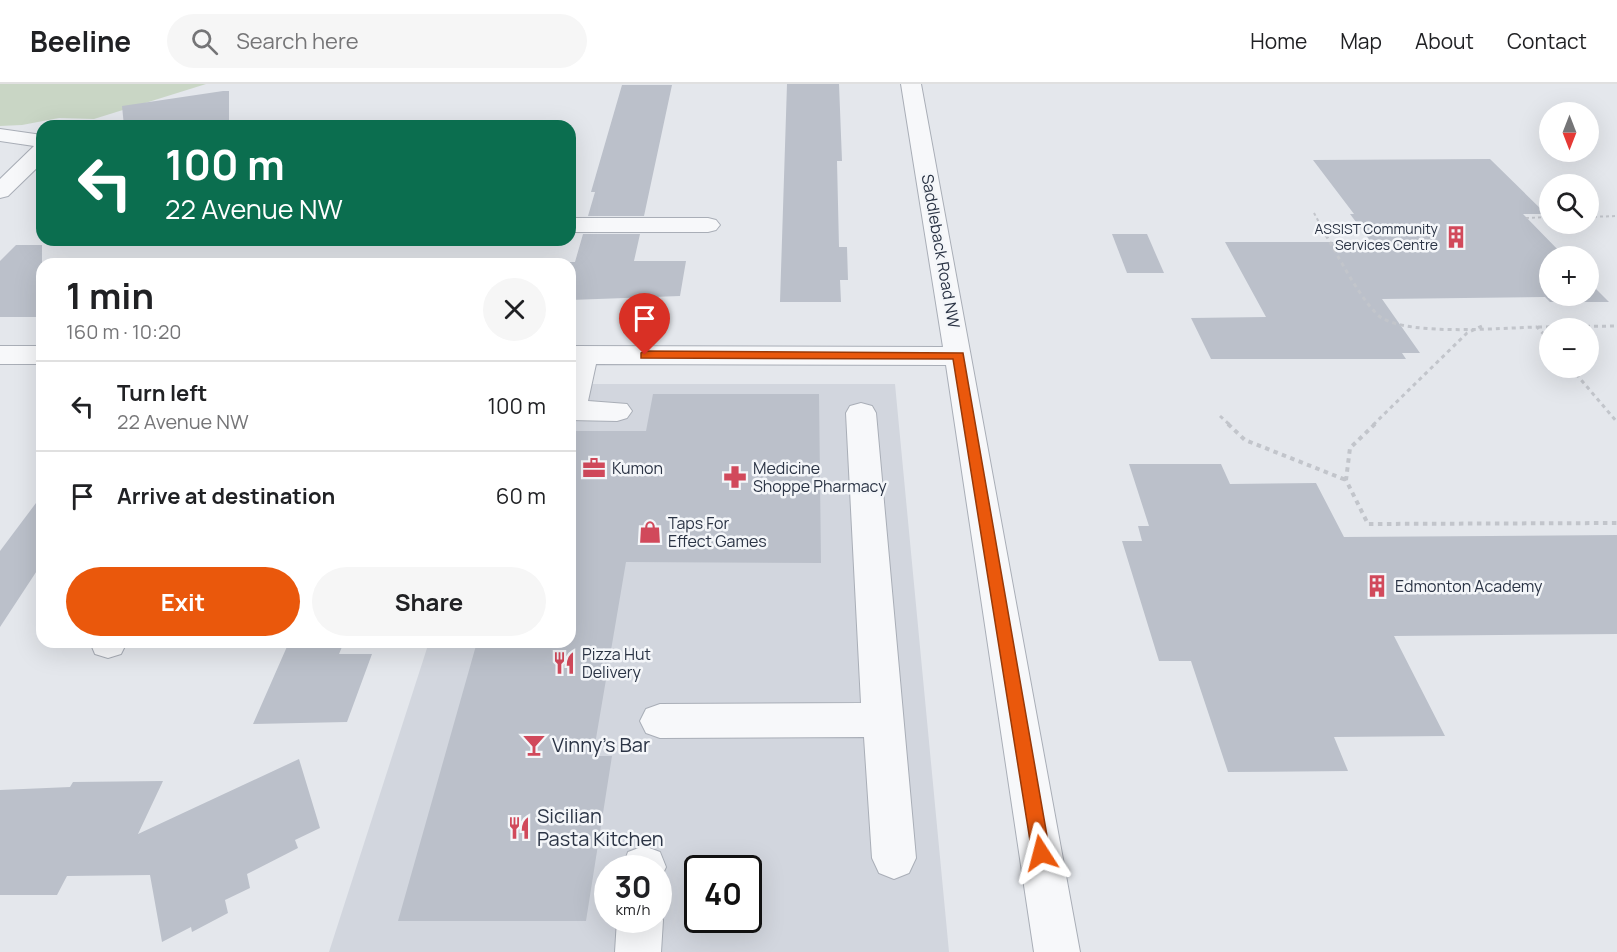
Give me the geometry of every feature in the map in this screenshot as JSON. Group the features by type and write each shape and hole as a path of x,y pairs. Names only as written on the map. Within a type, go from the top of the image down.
{"street":[{"name":"Saddleback Road NW","path":"911,84 1057,952"},
{"path":"0,135 36,140"},
{"path":"0,191 36,157"},
{"path":"576,225 708,225"},
{"path":"0,355 36,355"},
{"path":"577,355 958,356"},
{"path":"576,411 617,411"},
{"path":"861,413 894,858"},
{"path":"660,721 882,720"},
{"path":"638,952 639,933"}],"path":[{"path":"1314,213 1321,231 1380,317 1406,326 1617,326"},
{"path":"1599,217 1617,216"},
{"path":"1526,218 1539,217"},
{"path":"1482,326 1467,333 1350,448 1346,480 1368,524 1617,523"},
{"path":"1580,378 1617,422"},
{"path":"1220,416 1245,440 1346,480"}],"shaded area":[{"path":"576,384 895,384 949,952 329,952 427,648 576,648"}],"green space":[{"path":"0,84 206,84 94,119 59,118 36,120 36,122 22,125 0,126"}],"building":[{"path":"787,84 839,84 842,161 837,161 839,247 847,247 848,280 840,280 841,302 780,302"},
{"path":"622,85 672,85 644,216 588,216 595,192 591,192"},
{"path":"229,91 229,120 123,120 122,106"},
{"path":"1490,159 1539,207 1539,214 1523,214 1539,230 1539,234 1543,234 1554,246 1539,246 1539,297 1382,299 1420,353 1402,353 1406,359 1211,359 1191,318 1266,317 1225,242 1371,242 1350,214 1354,214 1313,160"},
{"path":"583,234 640,234 634,261 686,261 680,296 576,300 576,258"},
{"path":"1112,234 1147,234 1164,273 1127,273"},
{"path":"16,245 42,246 42,258 36,258 36,317 0,317 0,261"},
{"path":"1599,292 1609,302 1599,302"},
{"path":"653,394 819,394 821,563 626,562 593,756 612,756 596,855 594,855 594,870 586,921 398,921 475,648 576,648 576,431 646,431"},
{"name":"Edmonton Academy","path":"1129,464 1221,464 1230,484 1316,483 1344,537 1617,535 1617,634 1394,636 1445,736 1334,737 1348,771 1228,772 1191,661 1159,661 1122,541 1142,541 1138,526 1149,526"},
{"path":"36,503 36,572 0,627 0,551"},
{"path":"286,648 342,648 339,654 372,654 347,722 253,724"},
{"path":"299,759 320,828 295,840 298,848 247,874 250,888 225,900 228,913 192,932 191,927 162,942 150,875 67,876 57,895 0,895 0,790 70,787 73,782 163,781 138,834"}],"place":[{"name":"ASSIST Community Services Centre","path":"1456,237"},
{"name":"Kumon","path":"594,468"},
{"name":"Medicine Shoppe Pharmacy","path":"735,477"},
{"name":"Taps For Effect Games","path":"650,532"},
{"name":"Edmonton Academy","path":"1377,586"},
{"name":"Pizza Hut Delivery","path":"564,663"},
{"name":"Vinny's Bar","path":"534,745"},
{"name":"Sicilian Pasta Kitchen","path":"519,828"}],"route":[{"path":"645,355 958,356 1041,853"}]}
